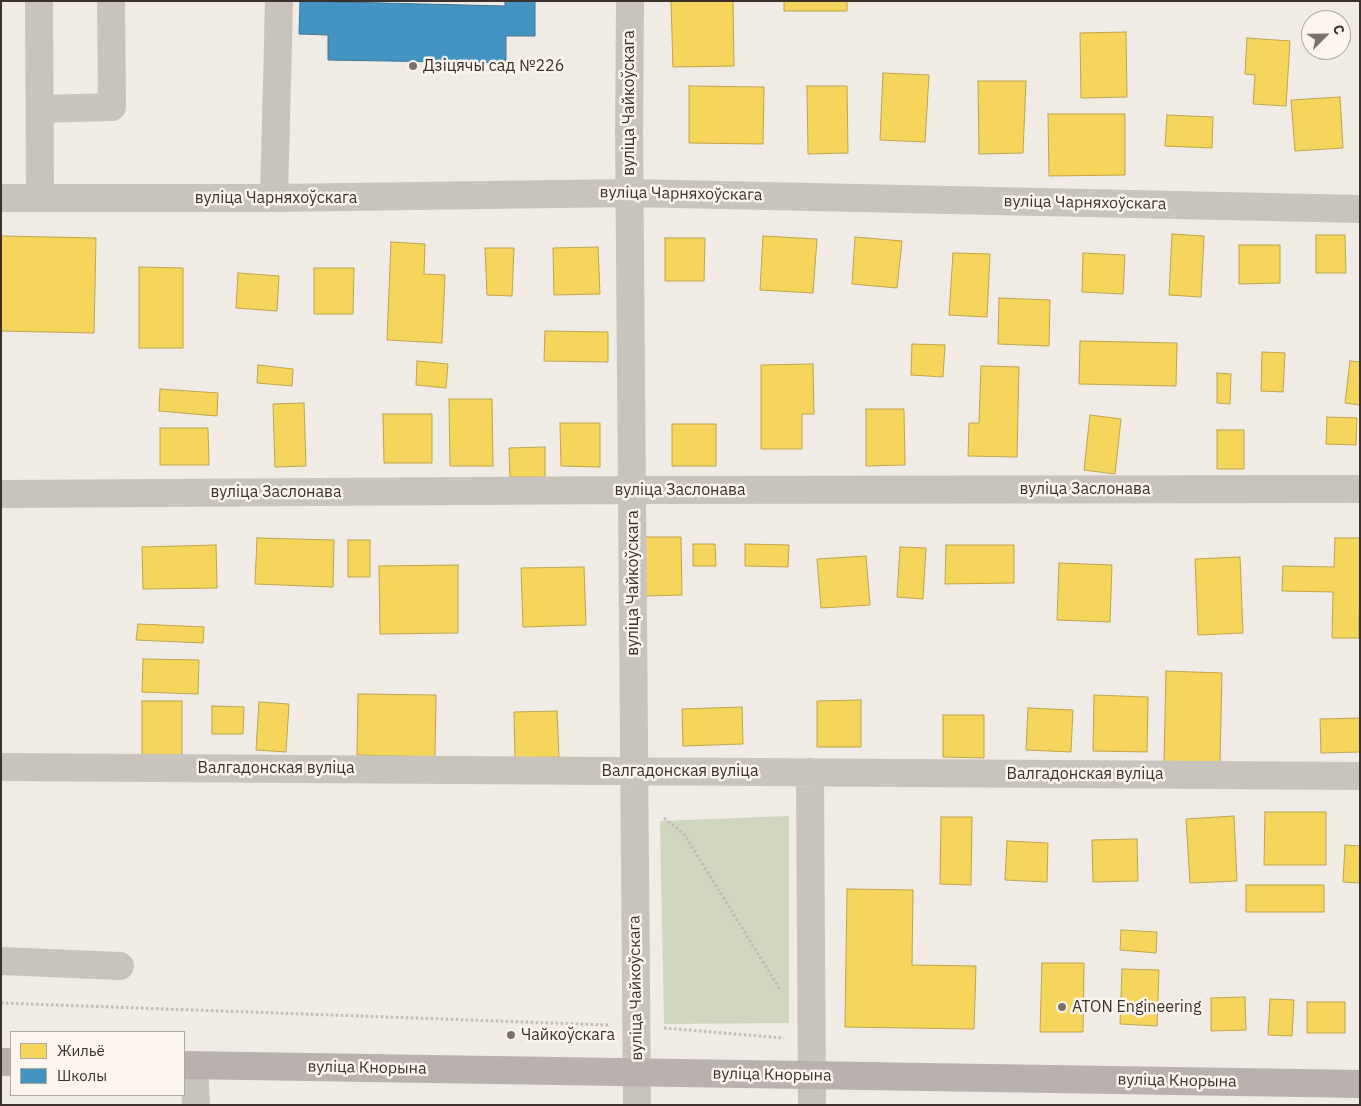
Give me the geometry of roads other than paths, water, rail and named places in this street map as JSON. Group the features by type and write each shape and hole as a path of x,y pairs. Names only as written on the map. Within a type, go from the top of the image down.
{"main road":[{"name":"вуліца Кнорына","path":"189,1065 1360,1084"}],"street":[{"path":"39,1 40,198"},
{"path":"40,109 112,108 111,1"},
{"path":"274,198 279,1"},
{"name":"вуліца Чайкоўскага","path":"630,1 629,193 637,1105"},
{"name":"вуліца Чарняхоўскага","path":"1,198 274,198 629,193 1360,209"},
{"name":"вуліца Заслонава","path":"1,494 632,490 1360,489"},
{"name":"Валгадонская вуліца","path":"1,766 634,783 810,772 1360,776"},
{"path":"810,772 812,1105"},
{"path":"1,960 120,966"},
{"path":"189,1065 196,1105"}],"place":[{"name":"Дзіцячы сад №226","path":"413,66"},
{"name":"ATON Engineering","path":"1062,1007"},
{"name":"Чайкоўскага","path":"511,1035"}]}
